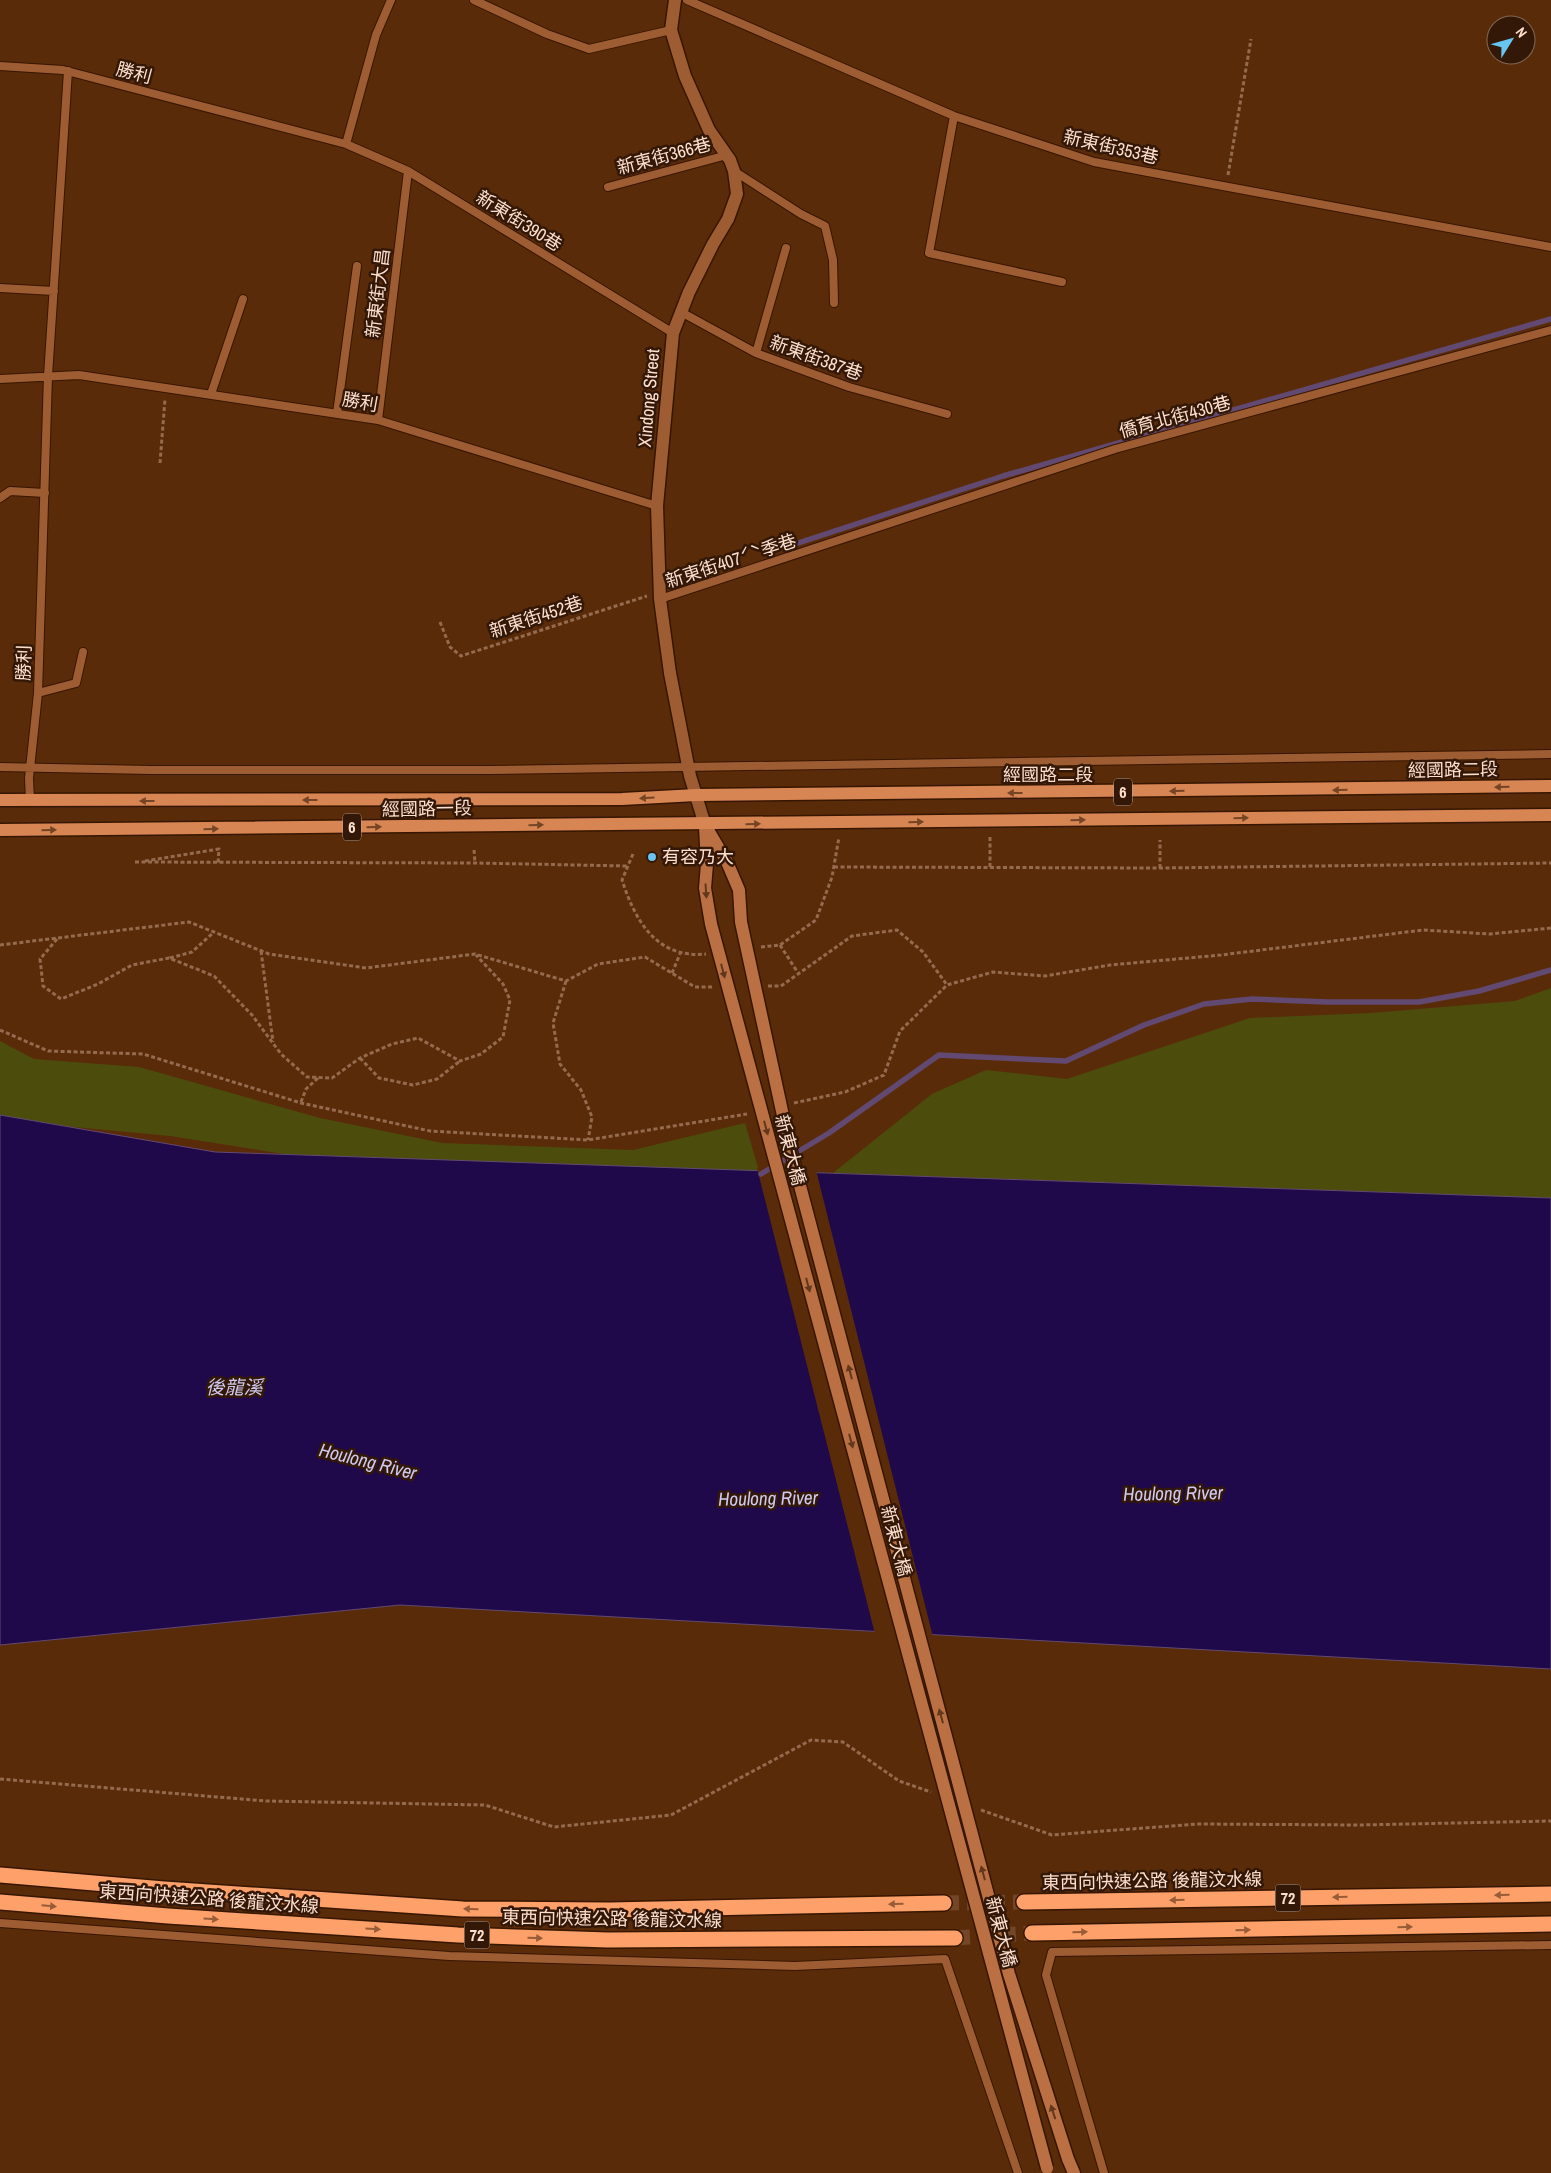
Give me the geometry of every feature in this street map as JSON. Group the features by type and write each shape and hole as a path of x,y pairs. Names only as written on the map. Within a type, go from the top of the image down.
{"highway":[{"name":"東西向快速公路 後龍汶水線","path":"0,1875 164,1889 463,1909 610,1910 944,1903"},
{"name":"東西向快速公路 後龍汶水線","path":"1024,1902 1551,1894"},
{"name":"東西向快速公路 後龍汶水線","path":"0,1902 168,1916 458,1935 608,1940 955,1938"},
{"name":"72","path":"1032,1933 1551,1924"}],"main road":[{"name":"經國路二段","path":"696,796 1551,786"},
{"name":"經國路一段","path":"0,800 622,799 696,796"},
{"name":"6","path":"704,825 1551,815"},
{"name":"經國路一段","path":"0,830 704,825"}],"street":[{"name":"Xindong Street","path":"675,0 671,30 685,76 709,130 727,155 734,171 738,194 728,219 713,244 681,312 673,333 657,506 660,596 670,672 689,767 704,825"},
{"name":"新東大橋","path":"704,825 727,862 739,890 741,922 790,1148 1010,1974 1074,2173"},
{"name":"新東大橋","path":"704,825 707,864 705,888 711,924 1048,2170"}],"lane":[{"path":"346,144 376,35 391,0"},
{"path":"474,0 547,34 590,49 671,30"},
{"name":"新東街353巷","path":"687,0 954,116 1094,162 1551,247"},
{"name":"勝利","path":"0,66 68,71 346,144"},
{"path":"48,376 68,71"},
{"path":"954,116 929,253 1062,282"},
{"name":"新東街390巷","path":"346,144 408,171 673,333"},
{"name":"新東街366巷","path":"608,187 727,155"},
{"name":"新東街大昌","path":"378,420 408,171"},
{"path":"734,171 801,214 824,226 833,260 834,303"},
{"path":"756,353 786,248"},
{"name":"新東街大昌","path":"337,414 356,266"},
{"path":"0,288 54,291"},
{"path":"211,394 243,299"},
{"name":"新東街387巷","path":"681,312 756,353 849,387 947,414"},
{"name":"僑育北街430巷","path":"812,551 1115,449 1551,330"},
{"name":"勝利","path":"0,379 79,374 378,420 657,506"},
{"name":"勝利","path":"30,801 30,768 38,694 48,376"},
{"path":"0,498 10,491 44,493"},
{"name":"新東街407ˊˋ季巷","path":"660,596 812,551"},
{"path":"38,694 76,683 83,652"},
{"path":"0,767 488,770 1551,754"},
{"path":"0,1923 449,1956 796,1966 945,1960 1018,2173"},
{"path":"1104,2173 1046,1975 1052,1952 1551,1945"}],"path":[{"path":"1226,186 1251,39"},
{"path":"160,463 166,388"},
{"name":"新東街452巷","path":"440,622 450,647 461,656 660,596"},
{"path":"990,836 990,867"},
{"path":"1160,840 1160,868"},
{"path":"218,863 219,849 135,862 218,863 475,863 627,866"},
{"path":"474,850 475,863"},
{"path":"834,867 1160,868 1551,862"},
{"path":"0,950 2,945 189,922 269,954 366,968 475,954 566,981 598,964 645,956 695,987 724,987"},
{"path":"788,1105 845,1092 884,1074 900,1031 946,984 993,972 1045,976 1110,965 1221,956 1423,930 1490,934 1551,928"},
{"path":"762,986 781,986 852,936 897,930 923,952 946,984"},
{"path":"57,939 40,959 43,986 61,999 98,984 132,965 192,952 214,932"},
{"path":"780,945 798,973"},
{"path":"261,951 274,1044"},
{"path":"360,1058 379,1078 413,1085 437,1079 460,1061 481,1054 502,1037 510,1000 502,984 475,954"},
{"path":"672,973 680,954"},
{"path":"169,958 214,976 252,1015 274,1044 307,1077 332,1078 360,1058 392,1044 418,1038 460,1061"},
{"path":"566,981 553,1023 560,1064 581,1090 592,1117 588,1140"},
{"path":"0,1030 48,1051 143,1054 301,1102 430,1132 588,1140 750,1114"},
{"path":"301,1102 306,1088 319,1078"},
{"path":"0,1779 266,1801 485,1805 554,1827 671,1815 811,1740 843,1742 899,1781 935,1793"},
{"path":"980,1809 1052,1835 1197,1824 1360,1826 1551,1822"}],"shaded area":[{"path":"1551,988 1551,1198 833,1173 932,1094 986,1070 1067,1079 1250,1018 1371,1013 1515,1001"},
{"path":"0,1041 34,1059 139,1067 320,1118 442,1143 633,1150 745,1123 759,1171 361,1166 170,1136 0,1120"}],"water":[{"name":"後龍溪","path":"0,1115 215,1152 1551,1198 1551,1669 400,1605 0,1645"}],"pier":[{"path":"757,1168 816,1170 933,1637 875,1634"}],"waterway":[{"path":"789,546 1003,476 1551,319"},
{"path":"761,1174 829,1133 939,1055 1066,1061 1144,1025 1204,1004 1252,999 1327,1002 1419,1002 1479,991 1551,970"}],"tunnel":[{"path":"944,1903 1024,1902"},
{"path":"955,1938 1032,1933"}],"place":[{"name":"有容乃大","path":"652,857"}],"water label":[{"name":"Houlong River","path":"368,1461"},
{"name":"Houlong River","path":"1173,1493"},
{"name":"Houlong River","path":"768,1498"}]}
